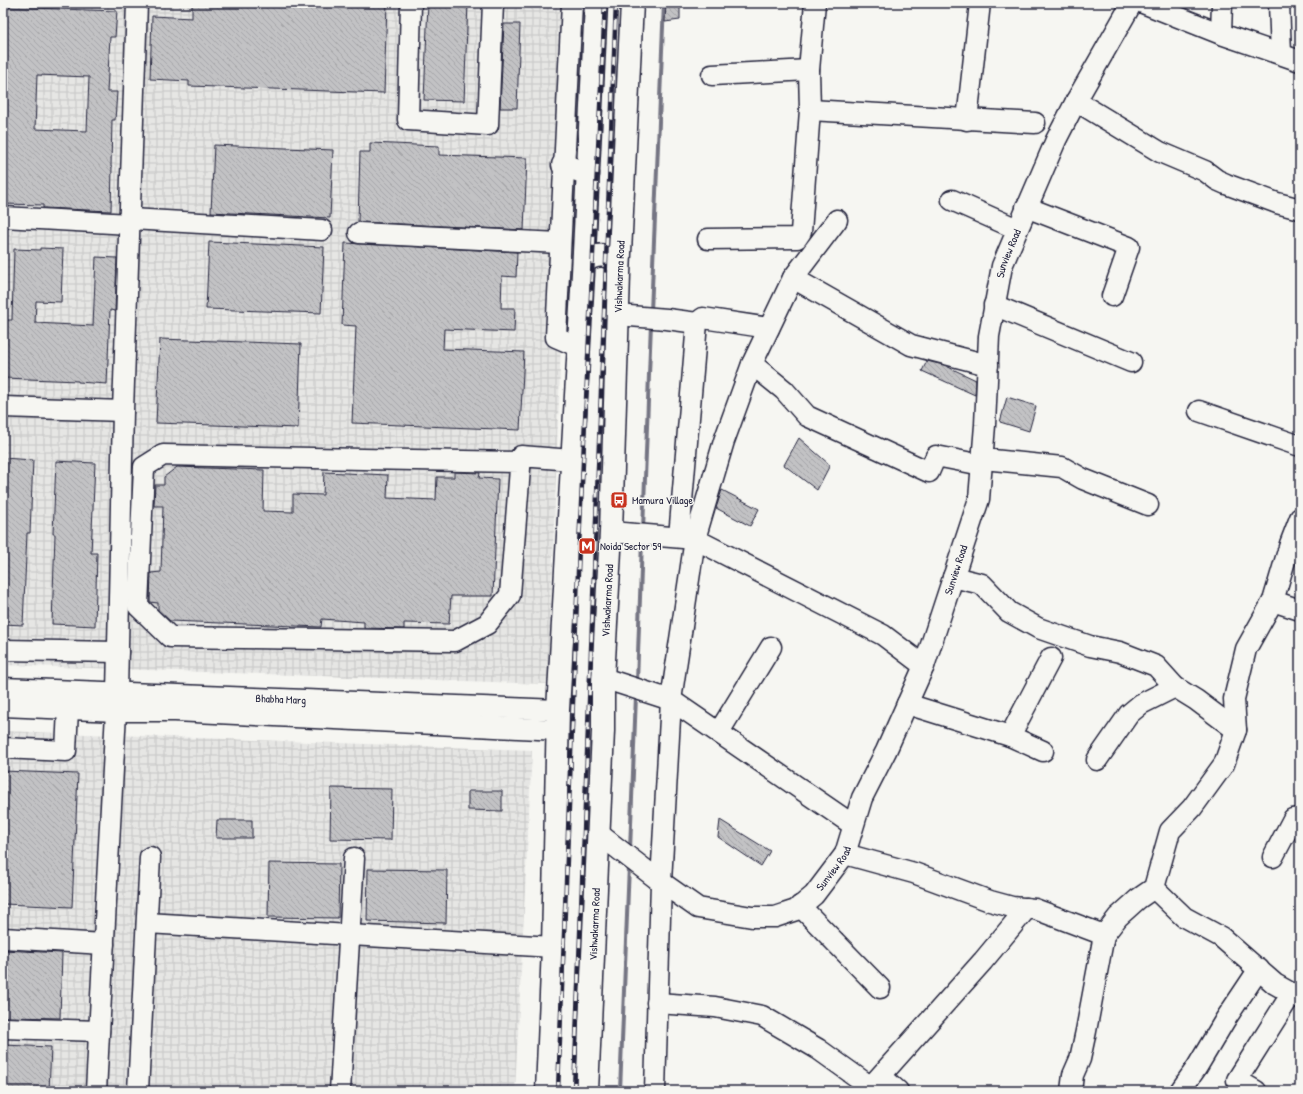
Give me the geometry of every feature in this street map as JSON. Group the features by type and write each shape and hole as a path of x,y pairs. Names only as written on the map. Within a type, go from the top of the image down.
{"main road":[{"path":"546,1086 553,947 558,720 584,262 596,3"},
{"name":"Vishwakarma Road","path":"589,1086 603,731 603,678 611,532 617,315 632,3"},
{"path":"564,166 588,174"},
{"path":"586,222 591,229 603,232 614,229 621,222"},
{"path":"584,262 600,255 612,258 619,265"}],"street":[{"path":"96,1091 118,652 123,411 137,3"},
{"path":"411,3 408,120 488,125 493,3"},
{"path":"572,3 556,337 579,348"},
{"path":"708,239 797,238 802,232 810,110 809,70 815,3"},
{"path":"967,120 980,3"},
{"name":"Sunview Road","path":"599,834 661,882 698,908 752,917 775,916 796,910 814,895 845,854 862,798 886,751 924,666 979,499 989,336 1002,266 1056,140 1132,3"},
{"path":"1143,3 1221,34 1300,61"},
{"path":"1221,34 1222,3"},
{"path":"1279,3 1281,54"},
{"path":"712,75 809,70"},
{"path":"1076,102 1160,152 1205,171 1217,180 1277,203 1300,209"},
{"path":"810,110 1035,124"},
{"path":"952,200 1017,229"},
{"path":"1026,207 1129,247 1112,296"},
{"path":"3,217 322,230"},
{"path":"687,538 752,364 793,278 837,220"},
{"path":"359,233 560,243"},
{"path":"793,278 911,345 988,365"},
{"path":"994,306 1131,362"},
{"path":"617,315 667,319 697,324"},
{"path":"655,1091 661,882 671,700 687,538 697,324 703,318 769,328"},
{"path":"752,364 784,390 808,416 929,472 936,456 982,462 1062,467 1083,479 1148,505"},
{"path":"3,407 123,411"},
{"path":"1200,411 1300,446"},
{"path":"520,462 163,455 144,467 138,606 170,637 455,641 487,624 510,595 521,456 572,460"},
{"path":"1070,1091 1073,1075 1080,1059 1086,1032 1104,935 1118,916 1154,888 1170,831 1192,808 1224,764 1236,730 1234,699 1246,649 1273,601 1290,544 1300,518"},
{"path":"611,532 687,538 882,634 924,666"},
{"path":"953,577 982,584 1009,612 1038,628 1090,646 1120,652 1156,666 1175,688 1196,700 1236,730"},
{"path":"1273,601 1300,610"},
{"path":"719,732 771,647"},
{"path":"3,650 118,652"},
{"path":"1010,736 1050,658"},
{"path":"603,678 671,700 853,825"},
{"name":"Bhabha Marg","path":"3,688 175,711 502,727 558,720"},
{"path":"1097,760 1129,714 1141,704 1175,688"},
{"name":"Bhabha Marg","path":"3,706 68,709 116,702 503,707 558,720"},
{"path":"907,704 1010,736 1043,751"},
{"path":"502,727 503,707"},
{"path":"3,748 66,751 68,709"},
{"path":"1273,856 1293,819 1300,818"},
{"path":"845,854 914,873 1012,907 1035,909 1104,935"},
{"path":"138,1091 150,857"},
{"path":"340,1091 348,936 354,858"},
{"path":"1154,888 1184,916 1221,937 1275,984 1296,995 1237,1080 1256,1091"},
{"path":"800,906 880,988"},
{"path":"873,1085 983,961 1027,908"},
{"path":"147,923 553,947"},
{"path":"3,938 104,944"},
{"path":"1180,1091 1197,1067 1225,1020 1259,969"},
{"path":"657,1003 715,1007 762,1016 818,1049 873,1085 898,1091"},
{"path":"3,1028 100,1031"}],"shaded area":[{"path":"3,3 574,3 548,684 3,665"},
{"path":"3,731 532,750 515,1091 3,1091"}],"building":[{"path":"192,3 387,3 384,93 189,86 189,81 150,79 152,16 192,18"},
{"path":"428,3 468,3 464,101 424,100"},
{"path":"666,3 680,3 680,20 665,22"},
{"path":"3,7 117,11 115,37 110,37 107,92 117,92 115,120 112,120 111,211 43,208 43,205 3,204","holes":["37,75 89,77 87,131 35,129"]},
{"path":"504,24 520,24 517,108 500,108"},
{"path":"370,143 439,146 439,155 527,158 524,230 358,222 360,152 370,152"},
{"path":"214,145 333,150 330,218 211,212"},
{"path":"209,242 324,247 321,313 206,309"},
{"path":"345,243 517,252 516,277 502,276 501,308 515,308 514,332 444,329 443,349 524,352 520,430 352,423 356,326 342,325"},
{"path":"40,248 63,249 61,302 36,301 35,323 93,326 96,257 117,258 115,311 110,310 107,384 78,381 4,378 7,320 12,320 14,249 40,250"},
{"path":"160,339 301,344 298,428 156,423"},
{"path":"927,361 944,365 976,380 975,395 922,371"},
{"path":"1007,397 1036,406 1029,431 1000,422"},
{"path":"799,438 830,465 817,490 784,465"},
{"path":"3,458 33,460 30,533 27,533 23,625 3,624"},
{"path":"56,461 95,463 91,553 97,553 95,626 52,624 55,534 53,534"},
{"path":"177,467 264,470 263,511 293,512 293,494 323,495 324,472 388,475 387,498 436,500 437,477 454,477 454,472 480,473 479,478 498,479 493,596 451,596 449,624 404,623 404,629 364,628 364,622 322,619 321,627 170,621 158,610 158,603 150,602 151,573 161,572 163,506 154,506 155,485 164,485 164,477"},
{"path":"722,490 759,509 750,526 716,508"},
{"path":"3,771 78,774 72,907 3,904"},
{"path":"331,788 392,789 391,840 330,839"},
{"path":"468,791 502,791 502,811 468,810"},
{"path":"217,820 252,820 252,838 216,838"},
{"path":"720,820 770,851 761,866 718,837"},
{"path":"269,863 339,864 338,918 268,917"},
{"path":"368,869 447,870 446,923 367,921"},
{"path":"3,950 62,953 60,1018 3,1017"},
{"path":"3,1045 51,1047 49,1091 3,1091"}],"waterway":[{"path":"651,312 664,3"},
{"path":"643,530 651,323"},
{"path":"637,682 642,541"},
{"path":"630,850 636,695"},
{"path":"620,1091 629,865"}],"railway":[{"path":"558,1091 579,546 605,3"},
{"path":"574,1091 616,3"}],"place":[{"name":"Mamura Village","path":"619,500"},
{"name":"Noida Sector 59","path":"587,546"}]}
